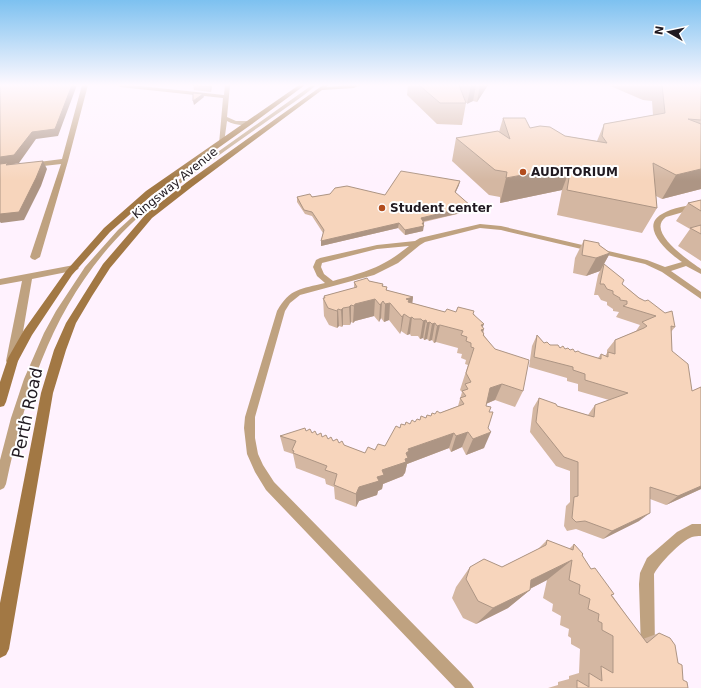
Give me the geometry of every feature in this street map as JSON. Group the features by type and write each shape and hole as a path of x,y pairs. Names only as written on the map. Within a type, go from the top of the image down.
{"main road":[{"name":"Kingsway Avenue","path":"12,361 43,311 74,268 93,245 126,212 148,193 258,117"},
{"name":"Kingsway Avenue","path":"106,266 136,230 160,207 277,117"},
{"name":"Perth Road","path":"0,649 47,393 60,350 72,323 106,266"},
{"name":"Perth Road","path":"0,402 12,361"}],"street":[{"path":"35,257 65,161 77,117"},
{"path":"221,143 225,118 235,123 250,123"},
{"path":"0,169 65,161"},
{"path":"0,282 74,268"},
{"path":"12,361 28,277"}],"lane":[{"path":"0,484 28,380 39,354 51,329 72,293 99,256 138,214 168,190 273,117"},
{"path":"701,205 666,214 660,218 657,229 665,243 673,252 701,272"},
{"path":"331,283 322,278 318,272 318,262 322,260 377,247 417,243 471,228 490,226 647,262 665,270 701,296"},
{"path":"417,243 385,267 371,273 297,293 287,301 281,311 250,417 248,432 251,452 258,468 270,486 466,688"},
{"path":"665,270 687,263"},
{"path":"648,664 647,573 652,563 681,536 692,530 701,530"}],"building":[{"path":"0,117 60,117 55,129 32,132 14,155 0,157"},
{"path":"642,117 701,117 701,120 688,119 701,124 701,169 676,175 653,163 657,208 567,190 571,166 506,178 507,172 495,170 456,138 498,131 510,139 503,118 525,118 530,128 540,126 550,127 565,136 607,143 602,136 604,124"},
{"path":"43,161 19,212 0,214 0,164 8,163 6,165"},
{"path":"401,171 460,181 455,192 471,206 421,218 424,226 405,230 399,223 321,241 324,230 312,212 304,210 297,197 310,194 312,197 330,194 335,188 347,186 385,195"},
{"path":"701,200 701,211 688,203"},
{"path":"701,225 701,234 690,228"},
{"path":"584,240 599,243 599,245 610,253 596,258 582,255"},
{"path":"604,264 624,280 622,284 639,298 645,301 648,300 665,313 672,311 675,327 671,326 672,351 688,364 692,391 701,387 701,486 678,496 650,487 650,513 612,531 585,521 576,522 572,518 574,497 578,496 578,462 564,457 536,422 539,398 556,404 557,406 594,417 595,405 628,393 585,380 585,374 573,370 573,367 534,357 537,335 544,343 547,342 550,345 558,345 560,348 563,346 565,349 573,349 575,352 578,351 601,359 601,354 608,357 608,352 615,354 615,340 644,328 647,326 642,322 656,316 623,306 627,304 627,301 620,300 620,298 613,294 613,291 607,289 604,284 600,284"},
{"path":"367,278 369,281 383,284 382,286 387,287 386,290 413,297 406,299 409,300 408,302 445,312 447,309 456,312 458,307 474,311 473,314 484,324 481,325 484,329 481,330 484,334 483,335 495,349 529,360 523,391 502,384 490,388 486,406 491,407 489,412 493,412 488,428 491,432 473,439 468,432 456,436 454,433 408,449 409,451 406,453 408,458 405,459 406,462 382,470 384,475 377,477 379,481 359,487 356,494 334,485 337,474 325,470 327,466 293,453 294,451 292,450 296,441 280,436 305,428 306,431 310,429 312,433 315,431 317,435 321,433 322,437 326,435 328,439 331,437 333,441 337,439 339,443 342,441 344,445 365,453 368,447 375,450 378,444 385,446 396,426 400,428 401,424 405,425 406,422 410,424 412,420 415,422 417,419 420,420 421,416 426,418 427,415 431,416 432,413 435,414 437,411 440,413 464,404 460,398 466,396 462,391 468,389 465,384 471,382 466,373 474,348 471,347 471,343 466,341 467,337 461,335 463,331 440,325 437,326 435,323 427,323 426,320 423,321 421,319 410,318 404,314 402,317 390,303 385,304 383,301 380,305 375,299 355,304 354,306 351,305 341,310 338,309 337,311 328,308 323,298 325,298 324,296 357,287 354,282"},
{"path":"547,540 573,550 574,544 583,554 582,555 591,569 595,568 614,594 611,595 647,643 659,633 670,638 675,645 678,663 682,665 683,680 687,682 688,688 577,688 577,680 589,687 589,673 602,681 601,666 613,673 613,636 602,630 602,623 598,621 599,614 588,609 590,599 579,594 580,585 569,580 572,560 531,580 530,590 493,608 478,601 466,579 470,567 484,559 502,567 546,545"}],"place":[{"name":"AUDITORIUM","path":"523,172"},
{"name":"Student center","path":"382,208"}]}
